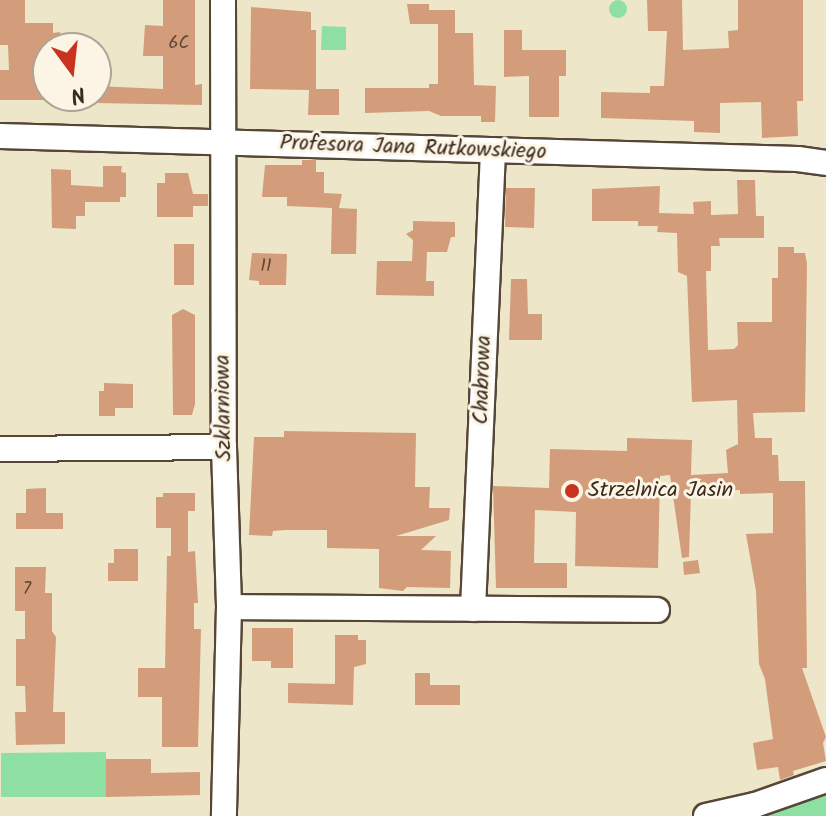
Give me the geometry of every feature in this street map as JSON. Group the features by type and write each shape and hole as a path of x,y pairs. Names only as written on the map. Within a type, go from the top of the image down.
{"street":[{"name":"Szklarniowa","path":"223,0 224,447 229,607 224,816"},
{"name":"Profesora Jana Rutkowskiego","path":"0,136 806,159 826,163"},
{"name":"Chabrowa","path":"473,609 493,150"},
{"path":"0,449 224,447"},
{"path":"229,607 657,610"},
{"path":"706,816 755,805 826,780"}],"green space":[{"path":"618,0 627,9 618,18 609,9"},
{"path":"322,26 346,27 346,50 321,50"},
{"path":"106,752 106,797 1,797 1,753"},
{"path":"826,785 826,816 747,816"}],"building":[{"path":"0,0 25,0 25,23 53,23 53,32 32,32 32,100 0,100 0,70 9,70 8,45 0,45"},
{"path":"163,0 195,0 195,85 202,84 202,105 112,103 112,87 163,89 163,56 143,56 145,25 163,26"},
{"path":"647,0 682,0 683,50 729,48 728,31 738,30 738,0 803,0 803,101 797,101 798,136 762,138 761,102 720,103 720,133 694,132 694,121 601,118 601,92 650,93 650,86 664,86 667,31 648,31"},
{"path":"407,4 429,4 429,10 455,10 455,33 473,33 474,85 496,86 495,122 481,122 481,116 441,116 429,111 365,113 365,88 429,88 429,84 438,84 438,24 410,24"},
{"path":"251,7 311,12 311,30 316,30 316,89 339,89 339,115 308,115 309,90 250,89"},
{"path":"504,30 522,30 522,50 566,50 566,76 559,76 559,117 529,117 529,76 504,77"},
{"path":"302,160 316,160 316,172 324,172 324,193 342,194 339,208 357,209 356,254 331,254 332,208 287,206 287,197 262,197 265,165 302,165"},
{"path":"103,166 122,166 121,172 126,173 126,197 120,197 120,202 85,202 85,216 76,216 76,229 52,228 51,169 71,170 71,185 103,187"},
{"path":"165,173 188,173 193,194 208,194 208,206 193,206 193,217 157,217 157,183 165,183"},
{"path":"737,180 755,180 756,216 764,216 764,238 719,238 720,246 711,246 711,271 706,271 708,350 734,349 738,345 737,322 772,322 772,278 778,278 778,247 794,247 794,253 805,253 807,263 805,412 753,413 755,438 772,438 772,455 778,455 779,481 805,481 807,668 802,668 826,737 823,743 826,761 793,771 794,775 780,780 778,767 757,770 753,743 773,739 765,679 759,664 756,591 746,534 773,533 773,493 740,494 740,490 691,493 689,557 682,558 670,475 660,476 658,568 575,566 576,512 535,510 534,563 567,563 567,588 496,588 493,486 549,488 550,449 627,451 627,438 692,440 691,475 728,473 726,450 738,444 737,400 692,402 687,276 678,272 677,233 657,232 658,226 638,226 638,221 592,221 592,189 660,186 659,213 694,214 693,202 711,201 711,215 738,214"},
{"path":"506,188 535,188 534,228 505,227"},
{"path":"413,221 455,222 455,237 451,237 447,252 427,252 426,281 434,281 434,296 376,295 377,261 412,261 413,240 406,234 413,230"},
{"path":"174,244 194,244 194,285 174,285"},
{"path":"252,253 287,254 286,285 259,285 259,281 249,280"},
{"path":"511,279 527,279 528,314 542,314 542,340 509,340"},
{"path":"183,309 195,315 195,404 192,415 173,415 172,315"},
{"path":"104,383 133,384 133,408 115,408 115,416 99,416 99,391 104,391"},
{"path":"284,431 416,433 415,487 430,487 429,508 450,508 449,520 396,536 436,536 421,550 451,551 450,588 407,587 403,591 379,588 379,549 327,548 327,530 285,530 273,531 272,536 249,535 254,437 284,437"},
{"path":"46,488 46,513 63,513 63,529 16,529 16,513 26,513 26,489"},
{"path":"163,493 195,493 195,511 188,511 188,552 195,551 198,603 194,603 194,629 201,629 198,747 162,747 162,697 138,697 138,668 165,668 167,556 171,556 171,528 156,528 156,497 163,497"},
{"path":"114,549 138,549 138,581 108,581 108,563 114,563"},
{"path":"698,560 700,573 684,575 683,562"},
{"path":"15,567 46,567 45,593 52,593 52,631 56,637 53,712 65,712 65,744 16,745 15,712 26,712 25,686 16,686 16,639 25,639 25,611 15,611"},
{"path":"252,628 293,628 293,668 271,668 271,661 252,661"},
{"path":"335,635 358,635 358,640 366,640 366,664 354,667 353,705 288,703 288,683 335,684"},
{"path":"415,673 430,673 430,685 460,685 460,705 415,705"},
{"path":"106,759 151,759 151,773 200,772 200,795 106,797"}],"place":[{"name":"Strzelnica Jasin","path":"572,491"}]}
